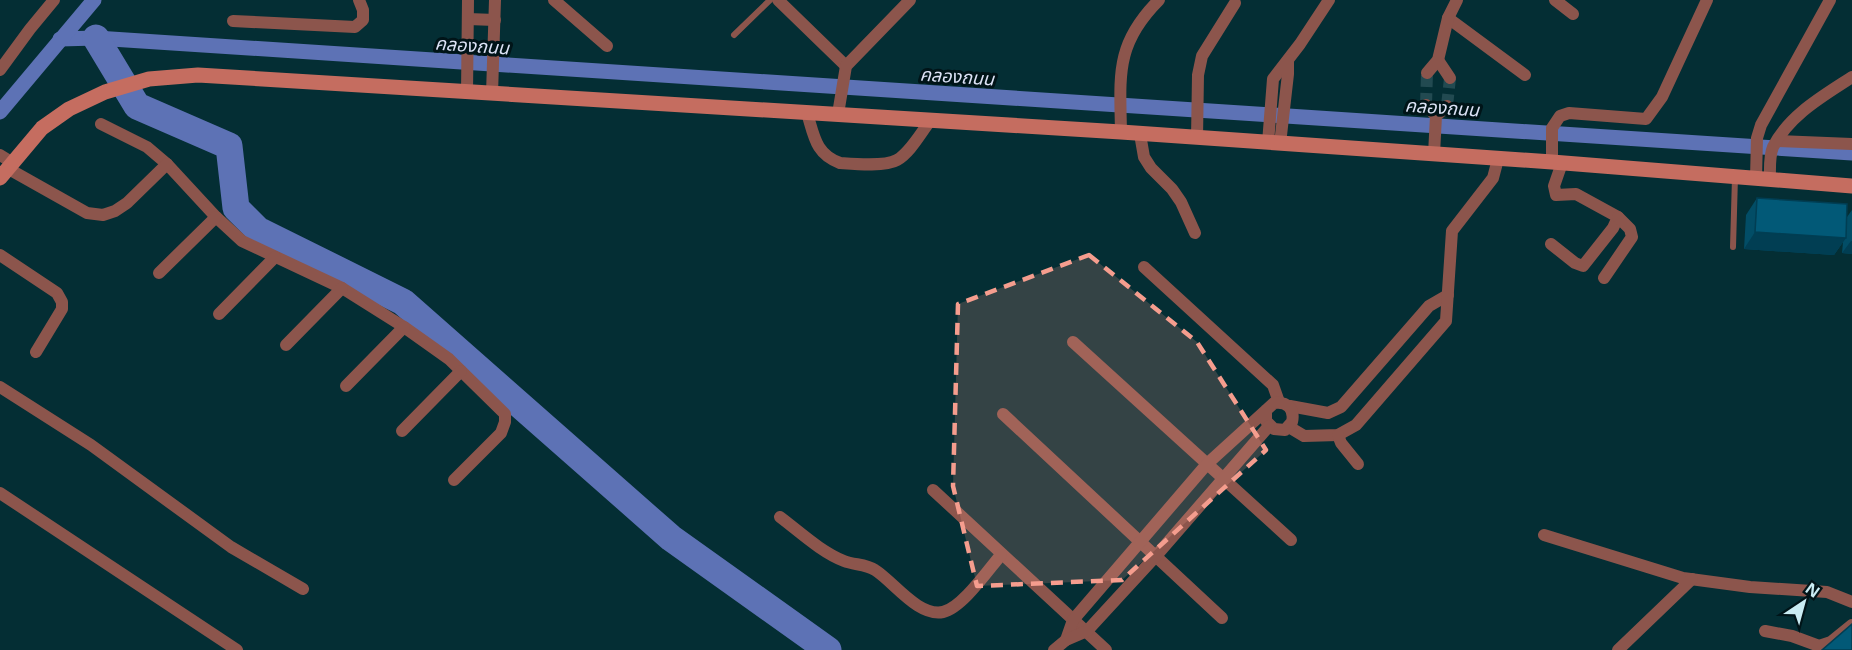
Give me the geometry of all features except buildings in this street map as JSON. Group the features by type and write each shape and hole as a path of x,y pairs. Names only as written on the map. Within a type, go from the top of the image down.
{"street":[{"path":"0,70 54,0"},
{"path":"232,21 356,27 363,20 363,10 359,0"},
{"path":"467,87 468,0"},
{"path":"492,87 495,0"},
{"path":"554,0 607,46"},
{"path":"778,0 845,69"},
{"path":"838,109 845,69 910,0"},
{"path":"1121,126 1120,88 1125,48 1136,26 1159,0"},
{"path":"1275,137 1271,97 1273,79 1329,0"},
{"path":"1427,73 1438,60 1448,18 1457,0"},
{"path":"1555,0 1573,14"},
{"path":"1604,278 1632,237 1630,230 1618,217 1576,195 1556,195 1554,186 1556,159 1552,128 1560,116 1569,113 1646,119 1662,97 1707,0"},
{"path":"1764,174 1757,138 1766,116 1830,0"},
{"path":"1197,133 1198,75 1202,56 1235,3"},
{"path":"1448,18 1525,75"},
{"path":"468,19 495,20"},
{"path":"1275,137 1285,98 1288,60"},
{"path":"1438,60 1450,78"},
{"path":"167,164 127,203 116,211 104,215 87,213 5,166 42,128 69,109 105,92 149,79 198,75 492,87 807,113 838,109 931,120 1121,126 1140,134 1197,133 1275,137 1435,149 1498,159 1556,159 1735,177 1764,174 1852,186"},
{"path":"1764,174 1775,145 1786,128 1805,108 1852,76"},
{"path":"1426,105 1436,119 1435,149"},
{"path":"1436,119 1447,106"},
{"path":"807,113 818,149 834,161 849,163 889,164 897,161 931,120"},
{"path":"101,124 147,147 167,164 216,217 242,241 342,288 404,327 449,359 499,407 505,414 501,433 454,480"},
{"path":"1140,134 1144,157 1181,202 1195,233"},
{"path":"1775,145 1852,144"},
{"path":"1266,410 1265,416 1269,426 1279,430 1289,427 1304,436 1338,435 1356,425 1446,321 1452,231 1493,178 1498,159"},
{"path":"159,273 216,217"},
{"path":"1551,244 1575,263 1583,266 1613,228 1618,217"},
{"path":"0,255 57,293 62,302 62,309 36,352"},
{"path":"219,314 275,257"},
{"path":"1144,267 1273,384 1294,416 1289,427"},
{"path":"286,345 342,288"},
{"path":"1066,640 1073,620 1207,465 1266,410 1274,403 1328,413 1341,407 1429,306 1448,295"},
{"path":"346,386 404,327"},
{"path":"1072,342 1291,540"},
{"path":"402,431 460,371"},
{"path":"0,387 91,446 231,547 303,589"},
{"path":"1003,414 1222,618"},
{"path":"1054,650 1066,640 1087,632 1269,426"},
{"path":"1338,435 1341,443 1358,464"},
{"path":"933,490 1106,650"},
{"path":"0,494 237,650"},
{"path":"780,517 829,553 845,562 875,570 921,608 936,613 945,612 958,604 1002,555"},
{"path":"1544,535 1692,579 1750,587 1827,592 1852,602"},
{"path":"1618,650 1692,579"},
{"path":"1765,631 1792,636 1819,646 1831,642 1852,625"}],"lane":[{"path":"734,35 770,0"},
{"path":"1733,247 1735,177"}],"highlighted area":[{"path":"1089,255 1197,342 1266,450 1122,580 977,586 953,486 958,304"}],"waterway":[{"path":"0,112 94,0"},
{"name":"คลองถนน","path":"60,39 96,38 1852,153"},
{"path":"96,38 137,106 229,146 236,208 258,230 403,302 671,538 828,650"}],"tunnel":[{"path":"1426,105 1427,73"},
{"path":"1447,106 1450,78"}]}
